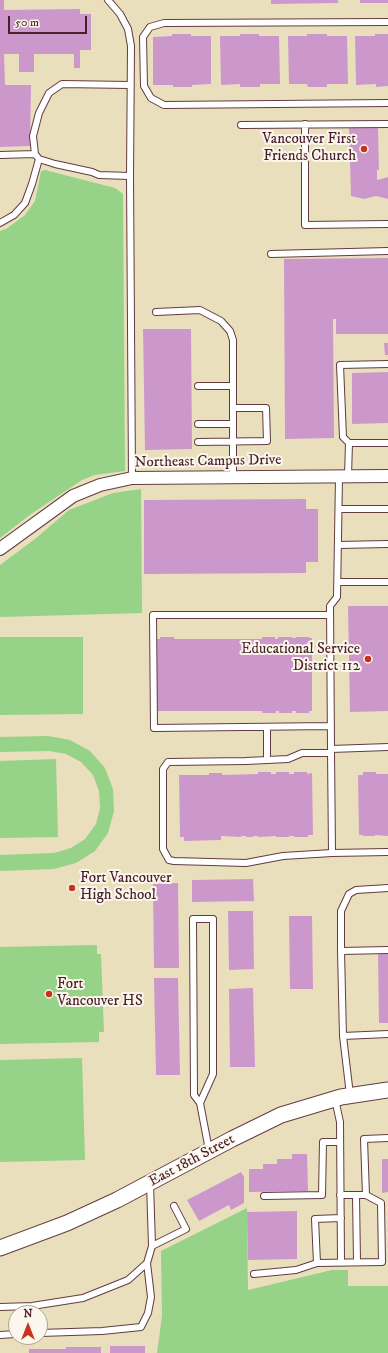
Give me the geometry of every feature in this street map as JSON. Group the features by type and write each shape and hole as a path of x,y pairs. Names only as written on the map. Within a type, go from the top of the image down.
{"street":[{"name":"Northeast Campus Drive","path":"0,549 73,496 100,485 132,478 388,476"},
{"name":"East 18th Street","path":"0,1248 67,1223 117,1200 281,1116 343,1097 388,1090"}],"lane":[{"path":"108,0 120,14 128,29 131,46 130,176 132,478"},
{"path":"388,22 164,23 150,27 143,37 144,86 151,98 164,104 388,103"},
{"path":"0,223 14,215 25,204 32,184 37,157 33,136 40,113 49,93 62,84 130,85"},
{"path":"305,124 305,225 388,224"},
{"path":"241,125 388,124"},
{"path":"0,155 37,157 99,175 130,176"},
{"path":"271,254 388,251"},
{"path":"156,312 200,310 221,321 230,331 233,340 233,477"},
{"path":"388,364 340,365 343,437 349,443 388,442"},
{"path":"198,386 233,386"},
{"path":"198,442 267,441 266,408 233,408"},
{"path":"198,424 233,424"},
{"path":"332,853 330,606 337,597 339,509 349,443"},
{"path":"339,509 388,509"},
{"path":"338,545 388,544"},
{"path":"338,582 388,582"},
{"path":"330,615 153,615 154,728 331,726"},
{"path":"267,726 267,760"},
{"path":"388,747 302,753 288,759 246,762 168,762 163,769 163,849 169,860 246,864 283,856 388,852"},
{"path":"341,1262 340,1122 343,1097 343,1036 341,911 349,894 356,890 388,888"},
{"path":"200,1103 213,1074 212,919 193,919 194,1095 200,1103 209,1152"},
{"path":"341,951 388,950"},
{"path":"343,1036 388,1034"},
{"path":"366,1195 364,1139 388,1138"},
{"path":"264,1196 322,1195 323,1142 340,1142"},
{"path":"48,1333 102,1331 141,1327 148,1313 152,1297 147,1263 152,1246 150,1183"},
{"path":"254,1274 296,1270 317,1263 382,1262 381,1203 366,1195 340,1195"},
{"path":"356,1195 357,1262"},
{"path":"152,1246 186,1229 174,1206"},
{"path":"317,1263 315,1219 341,1218"},
{"path":"0,1307 32,1306 83,1298 128,1280 147,1263"}],"green space":[{"path":"45,170 115,188 123,194 125,471 95,475 82,480 31,514 0,538 0,231 6,229 25,215 35,201 41,171"},
{"path":"141,489 142,613 0,617 0,565 35,539 69,510 113,493"},
{"path":"0,637 83,637 83,714 0,715"},
{"path":"48,736 70,740 90,751 105,768 113,789 114,811 108,833 95,851 76,863 54,869 0,871 0,855 54,853 71,848 85,839 96,824 100,808 99,791 93,775 81,762 66,754 49,751 0,752 0,737"},
{"path":"56,759 58,837 0,838 0,761"},
{"name":"Fort Vancouver HS","path":"97,945 97,954 101,954 104,1032 99,1032 99,1042 0,1044 0,947"},
{"path":"82,1058 85,1160 0,1162 0,1060"},
{"path":"247,1208 248,1290 332,1270 348,1270 348,1286 388,1286 388,1353 157,1353 162,1316 161,1251"}],"building":[{"path":"0,0 4,0 4,10 80,9 80,14 91,14 91,50 80,50 80,68 74,68 74,54 34,54 34,72 19,72 19,54 4,54 5,85 31,85 30,146 0,147"},
{"path":"271,0 338,0 338,3 271,4"},
{"path":"360,0 388,0 388,3 360,3"},
{"path":"172,34 211,36 211,84 192,85 192,87 153,85 153,37 172,36"},
{"path":"240,34 279,36 280,84 260,84 260,87 240,87 240,84 221,85 220,36 240,36"},
{"path":"307,34 347,36 348,84 327,84 327,87 308,87 307,84 289,84 288,36 307,36"},
{"path":"375,34 388,34 388,86 376,87 376,84 356,85 355,36 375,36"},
{"name":"Vancouver First Friends Church","path":"349,128 378,128 379,170 377,170 377,180 388,177 388,199 376,196 364,199 351,196"},
{"path":"388,258 388,334 336,334 336,319 333,319 334,438 285,439 284,259"},
{"path":"143,329 191,329 192,449 145,450"},
{"path":"384,343 388,343 388,355 385,355"},
{"path":"388,372 388,423 352,424 352,373"},
{"path":"306,499 306,509 318,509 318,562 306,562 306,573 144,574 144,500"},
{"name":"Educational Service District 112","path":"348,606 388,606 388,711 350,712"},
{"path":"160,637 174,637 174,639 262,639 262,637 275,637 275,639 278,639 278,637 312,638 312,711 309,711 309,713 296,713 296,711 292,711 292,713 279,713 279,711 276,711 276,713 262,713 262,711 157,711 157,639 160,639"},
{"path":"258,772 271,772 271,774 276,774 276,772 289,772 289,774 294,774 294,772 307,772 307,774 312,773 313,835 308,835 308,837 221,836 221,840 184,841 184,837 180,837 179,775 209,775 209,773 222,773 222,775 258,774"},
{"path":"363,772 388,774 388,836 359,835 358,775 363,775"},
{"path":"253,879 254,901 192,902 192,880"},
{"path":"178,883 179,968 154,968 153,884"},
{"path":"228,911 253,911 254,969 229,970"},
{"path":"289,916 312,916 313,989 290,989"},
{"path":"378,954 388,954 388,1023 379,1023"},
{"path":"154,978 178,978 180,1075 156,1075"},
{"path":"253,988 255,1067 230,1067 229,989"},
{"path":"292,1154 307,1154 308,1191 249,1192 249,1169 263,1169 263,1164 277,1164 277,1159 292,1159"},
{"path":"382,1159 388,1159 388,1192 382,1193"},
{"path":"241,1172 244,1177 244,1203 231,1210 229,1205 199,1221 187,1200"},
{"path":"297,1211 297,1259 248,1260 247,1212"},
{"path":"110,1346 145,1346 145,1353 110,1353"},
{"path":"66,1347 101,1347 101,1353 29,1353 29,1349 66,1349"}],"place":[{"name":"Vancouver First Friends Church","path":"364,149"},
{"name":"Educational Service District 112","path":"368,659"},
{"name":"Fort Vancouver High School","path":"72,888"},
{"name":"Fort Vancouver HS","path":"49,994"}]}
